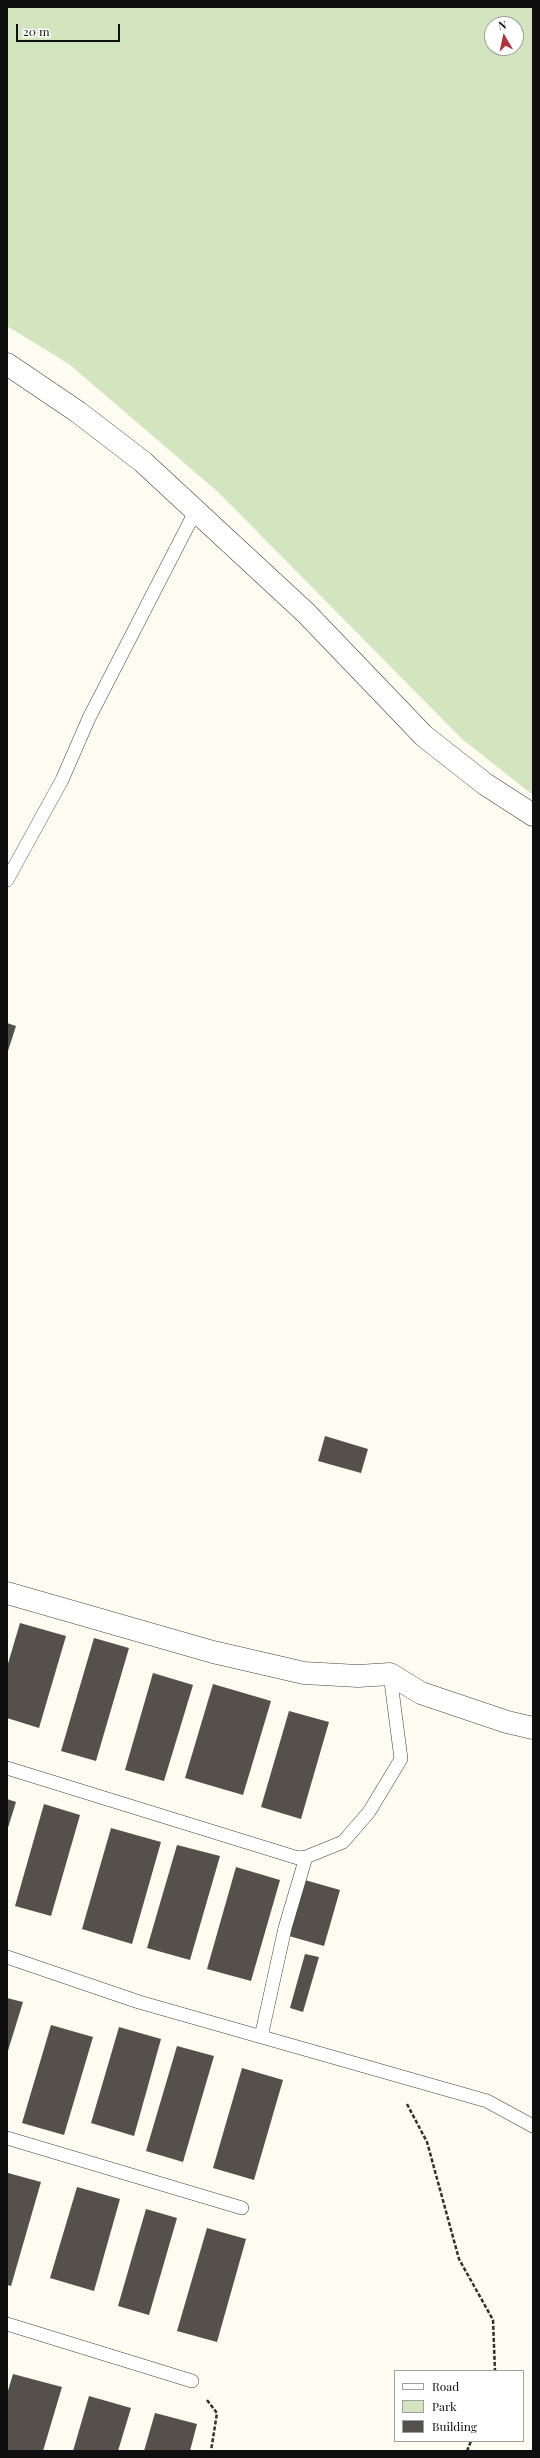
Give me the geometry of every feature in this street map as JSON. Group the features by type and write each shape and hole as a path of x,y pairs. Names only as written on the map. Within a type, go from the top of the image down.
{"street":[{"path":"7,364 78,412 143,462 306,613 424,736 485,784 533,816"},
{"path":"7,1593 213,1652 304,1673 358,1676 390,1674 420,1693 507,1722 533,1728"}],"lane":[{"path":"7,880 62,780 89,718 196,510"},
{"path":"7,1768 298,1858 306,1857 343,1842 369,1812 402,1759 390,1674"},
{"path":"260,2037 285,1928 306,1857"},
{"path":"7,1957 139,2002 487,2101 533,2126"},
{"path":"7,2138 242,2208"},
{"path":"7,2324 192,2381"}],"path":[{"path":"389,2072 427,2142 458,2259 493,2320 495,2370"},
{"path":"192,2381 217,2413 211,2451"}],"green space":[{"path":"7,7 533,7 533,795 462,739 218,492 69,364 7,326"}],"building":[{"path":"7,1023 16,1026 7,1054"},
{"path":"325,1436 368,1449 361,1473 318,1461"},
{"path":"20,1623 66,1636 39,1728 7,1718 7,1667"},
{"path":"94,1638 129,1648 96,1761 61,1751"},
{"path":"153,1673 193,1685 164,1781 125,1770"},
{"path":"213,1684 271,1701 243,1795 185,1778"},
{"path":"289,1711 329,1722 301,1819 261,1807"},
{"path":"7,1799 16,1802 7,1831"},
{"path":"44,1804 80,1815 51,1916 15,1906"},
{"path":"111,1828 161,1842 132,1944 82,1929"},
{"path":"177,1845 220,1856 190,1960 147,1948"},
{"path":"236,1867 280,1880 251,1981 207,1969"},
{"path":"305,1880 340,1890 324,1946 289,1936"},
{"path":"305,1954 319,1957 303,2012 290,2008"},
{"path":"7,1998 23,2002 7,2054"},
{"path":"51,2025 93,2037 64,2135 22,2123"},
{"path":"119,2027 161,2039 134,2136 91,2123"},
{"path":"177,2046 214,2056 183,2162 146,2151"},
{"path":"242,2068 283,2080 254,2180 213,2168"},
{"path":"8,2173 41,2182 11,2286 7,2285"},
{"path":"77,2187 120,2199 94,2291 50,2278"},
{"path":"146,2209 177,2218 149,2315 118,2306"},
{"path":"207,2228 246,2239 217,2342 177,2331"},
{"path":"13,2374 62,2387 43,2451 7,2451 7,2394"},
{"path":"89,2396 131,2408 118,2451 73,2451"},
{"path":"155,2413 197,2424 190,2451 144,2451"}]}
